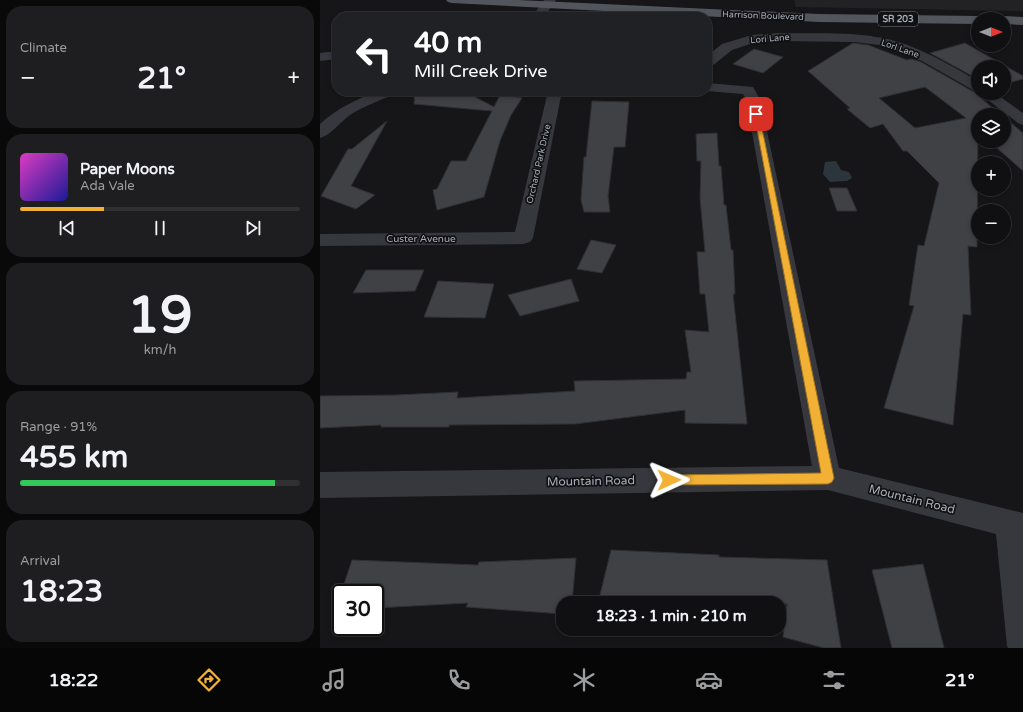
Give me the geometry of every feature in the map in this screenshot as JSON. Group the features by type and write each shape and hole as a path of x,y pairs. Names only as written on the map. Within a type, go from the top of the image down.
{"main road":[{"name":"Harrison Boulevard","path":"452,0 549,3 711,12"},
{"name":"Harrison Boulevard","path":"712,12 819,18 971,20"},
{"path":"1011,20 1023,21"}],"street":[{"path":"542,12 549,3"},
{"name":"Lori Lane","path":"712,59 727,47 752,39 815,37"},
{"name":"Lorl Lane","path":"815,37 854,38 882,42 927,58 971,83"},
{"path":"320,57 332,56"},
{"path":"712,87 748,90 753,99 828,478"},
{"path":"320,133 334,119 364,102 379,96"},
{"name":"Orchard Park Drive","path":"522,238 554,96"},
{"path":"996,100 1023,120"},
{"name":"Custer Avenue","path":"320,240 522,238"},
{"name":"Mountain Road","path":"320,485 828,478 1016,526"},
{"path":"1016,526 1023,646"}],"shaded area":[{"path":"794,0 1023,0 1023,11 796,7"},
{"path":"836,161 841,170 849,172 852,178 847,181 830,182 823,174 825,162"}],"building":[{"path":"853,43 868,45 907,60 911,59 921,62 971,90 971,100 983,100 993,108 971,108 971,148 978,148 978,156 971,156 971,196 977,196 977,204 971,204 971,244 977,244 977,247 968,246 971,315 963,314 953,425 884,408 914,306 909,305 918,245 924,246 939,183 907,151 903,151 883,124 870,128 847,109 850,108 808,71","holes":["925,87 966,118 915,128 879,98"]},
{"path":"965,43 971,46 971,52 981,52 995,60 971,60 971,75 930,53"},
{"path":"754,49 783,57 763,73 733,64"},
{"path":"1011,69 1023,76 1023,79 1011,82"},
{"path":"415,96 473,96 494,107 500,96 522,98 511,115 500,141 484,197 437,210 433,190 437,189 451,161 466,161 492,111 414,104"},
{"path":"592,101 629,102 625,147 614,147 608,196 610,212 584,212 581,200 584,157 586,157"},
{"path":"387,121 351,186 375,195 356,209 321,196 348,149 352,149"},
{"path":"1011,123 1023,133 1023,171 1011,160 1011,156 1006,156 997,148 1011,148"},
{"path":"717,133 719,166 721,166 724,205 726,205 731,250 733,250 735,294 733,294 747,424 685,423 685,410 575,424 449,425 449,427 381,427 381,425 320,428 320,396 396,395 458,392 457,398 575,391 574,381 686,379 687,372 691,372 685,330 709,332 705,294 700,294 697,252 705,252 700,198 701,161 697,161 696,134"},
{"path":"829,188 847,188 857,211 837,211"},
{"path":"591,240 616,245 602,273 577,269"},
{"path":"366,270 424,270 415,291 353,293"},
{"path":"571,279 579,301 520,316 508,295"},
{"path":"438,281 494,284 485,318 424,317"},
{"path":"611,550 719,555 719,557 827,560 841,648 824,648 783,637 786,636 786,596 600,596"},
{"path":"576,558 573,596 556,596 556,613 466,607 468,603 384,608 384,584 344,584 352,560 478,565 479,562"},
{"path":"923,564 944,648 892,648 872,570"}],"route":[{"path":"669,480 828,478 756,114"}]}
